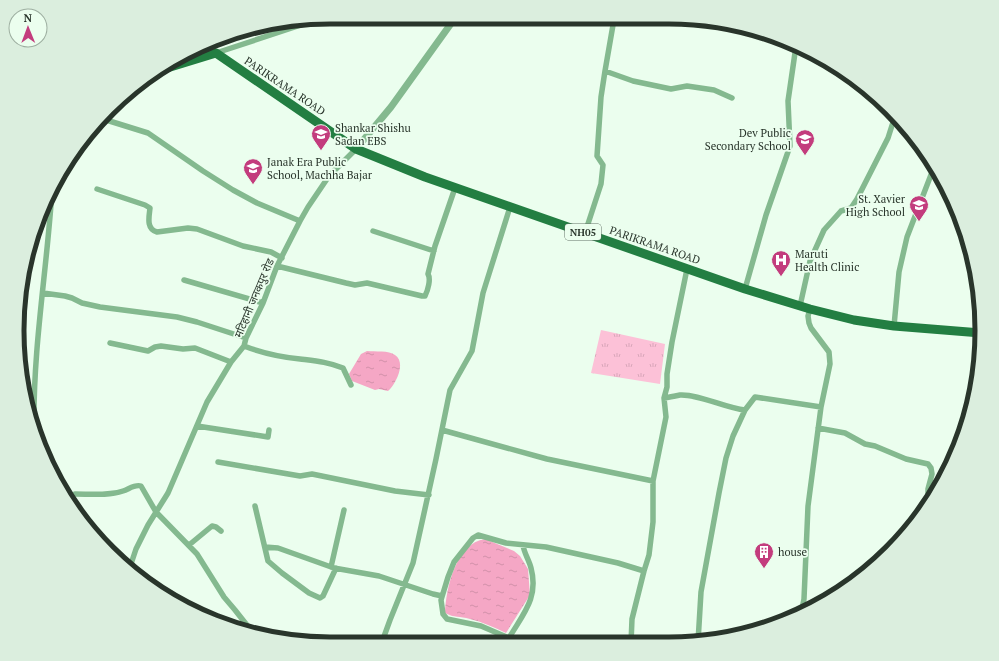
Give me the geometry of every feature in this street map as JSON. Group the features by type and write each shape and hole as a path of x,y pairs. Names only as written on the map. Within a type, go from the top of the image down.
{"main road":[{"name":"PARIKRAMA ROAD","path":"216,53 356,149 455,188 745,289 810,309 854,320 894,326 975,333"},
{"path":"177,65 216,53"}],"street":[{"path":"356,149 391,107 451,24"},
{"path":"586,233 603,165 597,156 601,97 612,24"},
{"path":"216,53 297,26"},
{"name":"NH05","path":"209,49 216,53"},
{"path":"745,289 766,216 790,146 788,101 795,52"},
{"path":"605,70 632,81 671,89 687,86 714,90 732,98"},
{"path":"108,120 148,133 233,190 257,203 300,221"},
{"path":"800,306 810,261 824,230 841,211 851,208 857,199 888,138 893,122"},
{"name":"मटिहानी जनकपुर रोड","path":"131,564 136,549 148,525 168,493 207,402 231,362 244,346 246,338 264,303 277,266 300,221 329,176 356,149"},
{"path":"894,326 899,272 907,237 932,173"},
{"path":"277,266 355,285 367,282 422,296 427,294 428,274 434,251 455,188"},
{"path":"97,189 145,204 150,208 149,224 153,231 157,232 188,228 197,229 243,246 271,252 282,258"},
{"path":"34,411 35,366 51,206"},
{"path":"384,637 413,563 429,495 450,390 472,351 483,293 510,207"},
{"path":"373,231 434,251"},
{"path":"631,637 632,619 649,555 653,522 653,481 663,439 666,417 664,398 667,387 667,374 687,269"},
{"path":"184,280 264,303"},
{"path":"43,293 65,296 82,303 100,307 190,320 246,338"},
{"path":"803,606 808,506 821,407 830,364 830,358 826,347 811,328 809,323 810,309"},
{"path":"110,343 148,350 155,346 183,349 195,348 231,362"},
{"path":"244,346 254,350 285,357 329,363 343,368 351,385"},
{"path":"664,398 681,395 690,396 712,401 735,409 745,410"},
{"path":"699,635 702,592 726,458 733,436 745,410 755,397 821,407"},
{"path":"197,426 268,437 269,430"},
{"path":"818,428 845,433 865,444 928,464 932,468 928,493"},
{"path":"442,430 547,459 653,481"},
{"path":"218,462 300,476 312,474 395,491 429,495"},
{"path":"75,494 111,493 139,485 142,486 156,512 189,545 224,598 248,626"},
{"path":"255,506 268,560 309,593 320,598 323,596 334,568 344,510"},
{"path":"189,545 212,526 221,531"},
{"path":"507,637 481,626 447,618 443,614 441,608 442,596 454,562 473,538 478,535 497,541 546,547 618,563 644,571"},
{"path":"510,637 530,602 533,593 531,568 523,549 523,545"},
{"path":"265,547 278,548 334,568 367,573 442,596"}],"green space":[{"path":"601,330 665,344 660,384 591,373"}],"water":[{"path":"367,351 389,352 395,355 398,359 400,363 399,374 394,384 388,391 379,389 375,390 352,381 349,374 361,354"},
{"path":"485,539 514,551 520,556 528,569 530,595 506,633 479,622 445,613 450,580 454,568 467,549 475,542"}],"place":[{"name":"Shankar Shishu Sadan EBS","path":"321,151"},
{"name":"Dev Public Secondary School","path":"805,156"},
{"name":"Janak Era Public School, Machha Bajar","path":"253,185"},
{"name":"St. Xavier High School","path":"919,222"},
{"name":"Maruti Health Clinic","path":"781,277"},
{"name":"house","path":"764,569"}]}
